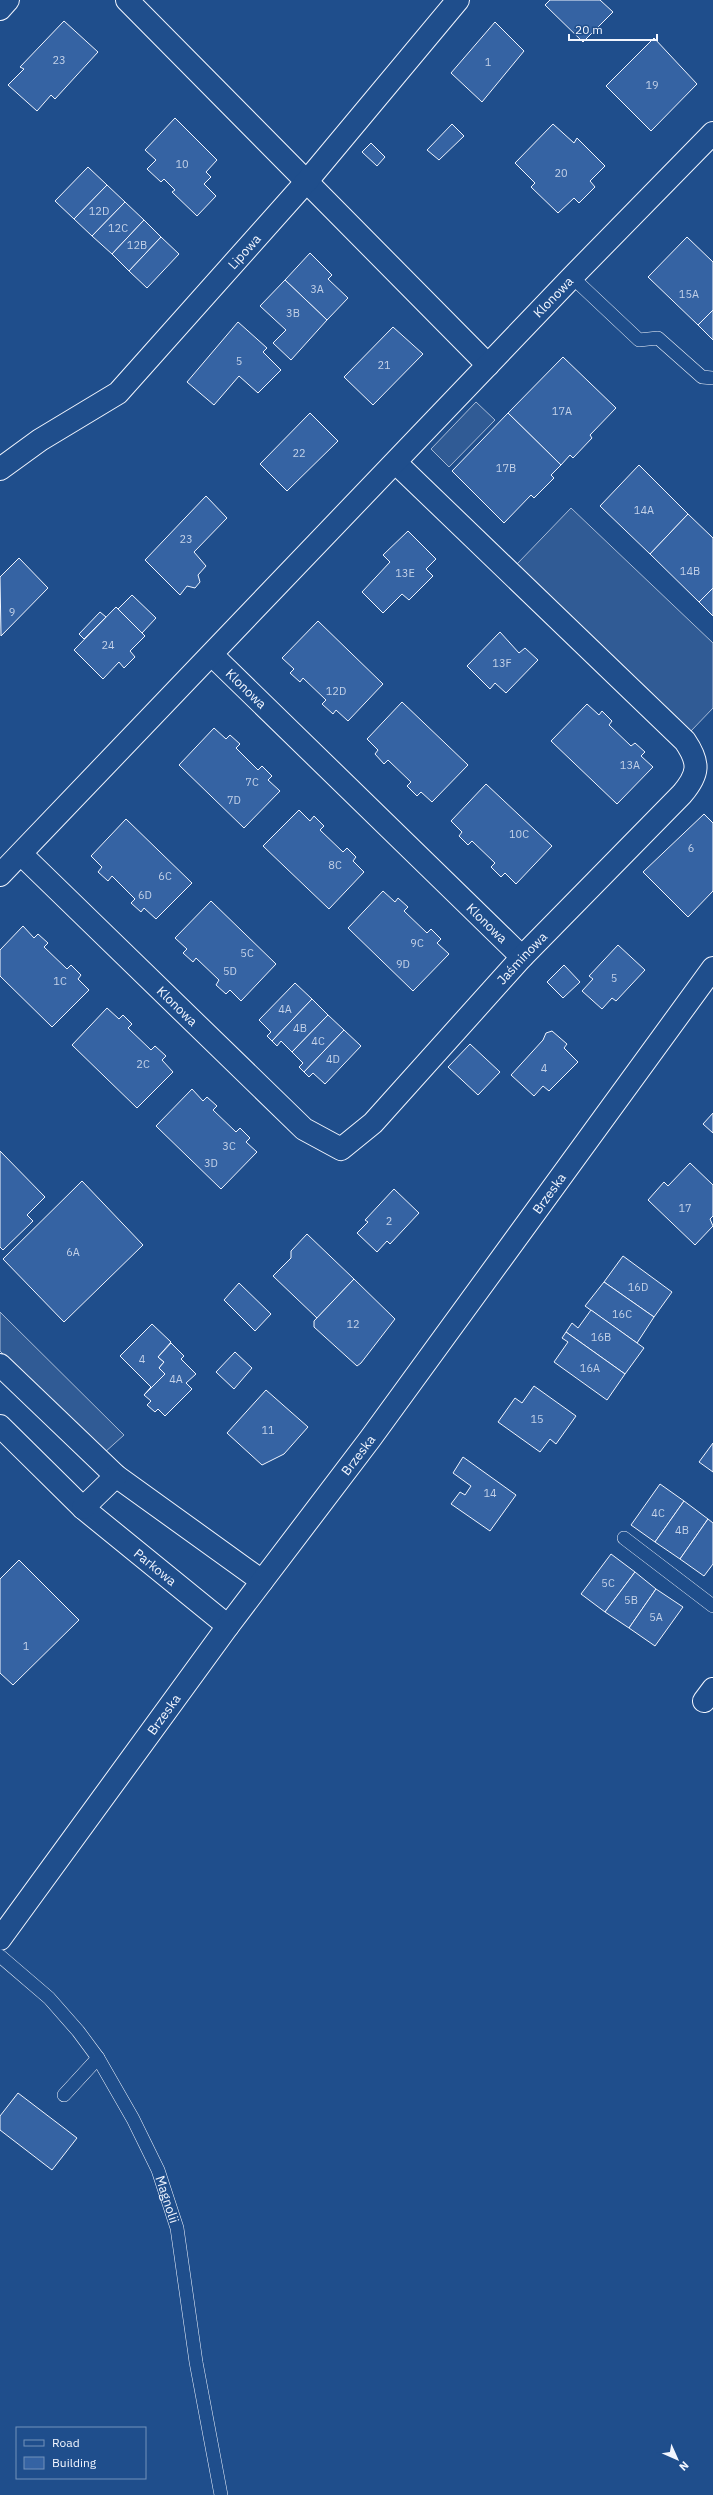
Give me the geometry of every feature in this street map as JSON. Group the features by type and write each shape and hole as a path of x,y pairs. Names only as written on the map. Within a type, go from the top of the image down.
{"street":[{"path":"0,9 8,0"},
{"path":"127,0 488,365"},
{"name":"Lipowa","path":"0,469 40,440 118,393 307,181 458,0"},
{"name":"Klonowa","path":"0,875 396,463 572,277 713,133"},
{"name":"Jaśminowa","path":"341,1149 373,1123 522,957 682,794 693,781 696,765 694,753 685,741 396,463"},
{"name":"Klonowa","path":"212,655 522,957"},
{"name":"Klonowa","path":"21,854 304,1129 341,1149"},
{"name":"Brzeska","path":"0,1939 228,1626 370,1439 713,968"},
{"path":"0,1365 116,1476 262,1581"},
{"name":"Parkowa","path":"0,1426 83,1508 228,1626"},
{"path":"83,1508 116,1476"}],"lane":[{"path":"572,277 639,340 658,338 702,377 713,378"},
{"path":"624,1538 713,1606"},
{"name":"Magnolii","path":"0,1956 49,1998 78,2031 98,2058 133,2119 158,2170 177,2228 196,2362 221,2495"},
{"path":"64,2096 98,2058"}],"shaded area":[{"path":"476,402 495,420 449,467 431,449"},
{"path":"571,508 713,643 713,708 691,731 517,564"},
{"path":"0,1312 124,1435 104,1453 0,1351"}],"building":[{"path":"550,0 600,0 613,12 583,42 545,5"},
{"path":"64,21 98,52 55,99 51,95 37,111 8,85 24,69 20,67"},
{"path":"495,22 524,51 482,102 451,73"},
{"path":"654,38 697,84 651,131 606,86"},
{"path":"175,118 217,160 206,172 211,177 204,184 216,196 197,216 172,192 175,190 164,179 161,182 147,169 156,160 145,150"},
{"path":"452,124 464,136 439,160 427,150"},
{"path":"553,124 574,143 577,138 605,166 590,181 595,187 579,203 574,198 558,213 531,187 535,183 515,163"},
{"path":"371,143 385,157 377,166 362,152"},
{"path":"88,167 107,185 74,219 55,201"},
{"path":"107,185 125,202 92,236 74,219"},
{"path":"125,202 144,220 112,254 92,236"},
{"path":"144,220 161,237 129,271 112,254"},
{"path":"161,237 179,254 147,288 129,271"},
{"path":"687,237 713,262 713,310 698,325 648,277"},
{"path":"310,253 332,275 328,279 348,298 327,320 285,280"},
{"path":"285,280 327,320 291,360 273,343 286,330 260,306"},
{"path":"713,310 713,340 698,325"},
{"path":"238,322 267,348 263,352 281,370 258,393 239,376 214,405 187,382"},
{"path":"393,327 423,354 373,405 344,377"},
{"path":"563,357 616,408 590,435 592,438 573,458 570,455 561,465 508,413"},
{"path":"310,413 338,441 287,491 260,464"},
{"path":"508,413 561,465 551,475 554,478 534,498 531,495 504,523 452,471"},
{"path":"639,465 688,514 650,554 600,506"},
{"path":"206,496 227,518 194,552 206,566 198,575 200,582 195,588 187,586 180,595 145,560"},
{"path":"688,514 713,538 713,588 699,602 650,554"},
{"path":"408,531 436,559 426,569 433,576 409,600 402,594 383,613 362,592 390,562 383,555"},
{"path":"19,558 48,588 1,636 0,577"},
{"path":"713,588 713,616 699,602"},
{"path":"132,595 156,618 142,633 118,609"},
{"path":"116,607 145,636 130,651 135,657 124,668 119,662 103,679 74,650"},
{"path":"100,612 106,617 84,639 79,634"},
{"path":"318,621 383,684 348,721 336,710 333,714 322,704 326,700 303,678 300,682 290,673 294,669 282,658"},
{"path":"500,632 519,653 525,648 538,660 506,693 495,683 490,689 467,666"},
{"path":"402,702 468,765 432,802 421,792 417,796 407,786 411,782 388,760 384,764 375,754 378,750 367,739"},
{"path":"587,704 599,715 602,711 612,721 609,725 631,746 635,743 645,752 641,756 653,767 617,804 551,741"},
{"path":"214,728 226,739 230,735 240,744 236,748 258,770 262,766 272,776 268,780 280,791 244,828 179,765"},
{"path":"486,784 552,846 516,884 505,873 501,877 491,867 495,863 472,841 468,845 459,836 462,832 451,821"},
{"path":"299,810 310,821 314,816 324,826 320,830 343,852 347,848 356,857 353,861 364,872 329,909 263,846"},
{"path":"704,814 713,823 713,891 688,917 643,872"},
{"path":"126,819 192,883 156,919 144,908 141,912 131,903 135,899 112,876 108,881 98,872 102,867 91,856"},
{"path":"383,891 395,902 398,898 408,907 404,911 427,933 431,929 441,939 437,943 449,954 413,991 348,928"},
{"path":"211,901 276,964 241,1001 230,990 226,994 216,985 219,980 196,958 193,962 183,953 187,949 175,938"},
{"path":"23,926 34,938 38,934 48,943 44,947 67,969 71,965 81,975 78,979 89,990 52,1027 0,976 0,950"},
{"path":"618,945 645,970 616,1001 612,998 602,1009 582,991 593,979 589,976"},
{"path":"564,965 580,982 563,998 547,982"},
{"path":"295,983 312,999 272,1041 267,1036 271,1032 259,1020"},
{"path":"312,999 328,1015 292,1052 281,1041 277,1046 272,1041"},
{"path":"107,1008 119,1019 123,1015 132,1024 128,1028 151,1050 155,1046 166,1056 162,1060 173,1072 137,1108 72,1045"},
{"path":"328,1015 344,1030 304,1072 299,1067 303,1063 292,1052"},
{"path":"344,1030 361,1046 325,1084 313,1073 309,1077 304,1072"},
{"path":"552,1031 567,1044 564,1048 578,1062 549,1091 543,1086 534,1096 511,1075 543,1040 546,1033"},
{"path":"470,1044 500,1072 478,1095 448,1067"},
{"path":"192,1089 203,1101 207,1097 217,1106 213,1110 236,1132 240,1128 250,1138 246,1142 257,1152 221,1189 156,1126"},
{"path":"713,1113 713,1133 703,1124"},
{"path":"0,1151 45,1197 27,1215 33,1221 3,1250 0,1247"},
{"path":"690,1163 713,1185 713,1216 710,1219 713,1226 695,1245 648,1200 664,1182 668,1186"},
{"path":"82,1181 143,1245 64,1322 3,1259"},
{"path":"394,1189 419,1213 390,1244 387,1241 377,1252 357,1233 368,1222 365,1220"},
{"path":"307,1234 354,1279 317,1318 273,1276 291,1258 291,1251"},
{"path":"623,1256 672,1292 654,1317 604,1282"},
{"path":"354,1279 395,1319 361,1363 357,1366 314,1327 314,1321"},
{"path":"604,1282 654,1317 637,1343 585,1306"},
{"path":"239,1283 271,1314 255,1331 224,1300"},
{"path":"591,1310 644,1348 625,1374 566,1332 572,1323 578,1328"},
{"path":"152,1324 171,1342 158,1357 164,1362 159,1368 165,1374 144,1395 151,1387 120,1356"},
{"path":"566,1332 625,1374 607,1400 554,1362 568,1342 562,1338"},
{"path":"171,1343 184,1356 181,1359 196,1374 186,1383 192,1389 165,1416 158,1409 155,1412 147,1405 151,1401 144,1395 165,1374 159,1368 164,1362 158,1357"},
{"path":"235,1352 252,1368 234,1389 216,1372"},
{"path":"534,1386 576,1416 556,1444 550,1439 540,1452 498,1422 515,1398 522,1403"},
{"path":"266,1390 308,1427 284,1454 262,1465 227,1433"},
{"path":"713,1443 713,1472 699,1462"},
{"path":"463,1457 516,1495 490,1531 451,1504 460,1492 465,1495 471,1486 453,1473"},
{"path":"660,1484 684,1501 655,1542 631,1525"},
{"path":"684,1501 708,1519 680,1559 655,1542"},
{"path":"708,1519 713,1523 713,1564 704,1576 680,1559"},
{"path":"611,1554 635,1572 605,1612 581,1594"},
{"path":"19,1560 79,1620 13,1685 0,1673 0,1579"},
{"path":"635,1572 656,1589 629,1628 605,1612"},
{"path":"656,1589 683,1607 655,1646 629,1628"},
{"path":"18,2093 77,2138 52,2170 0,2130 0,2116"}]}
